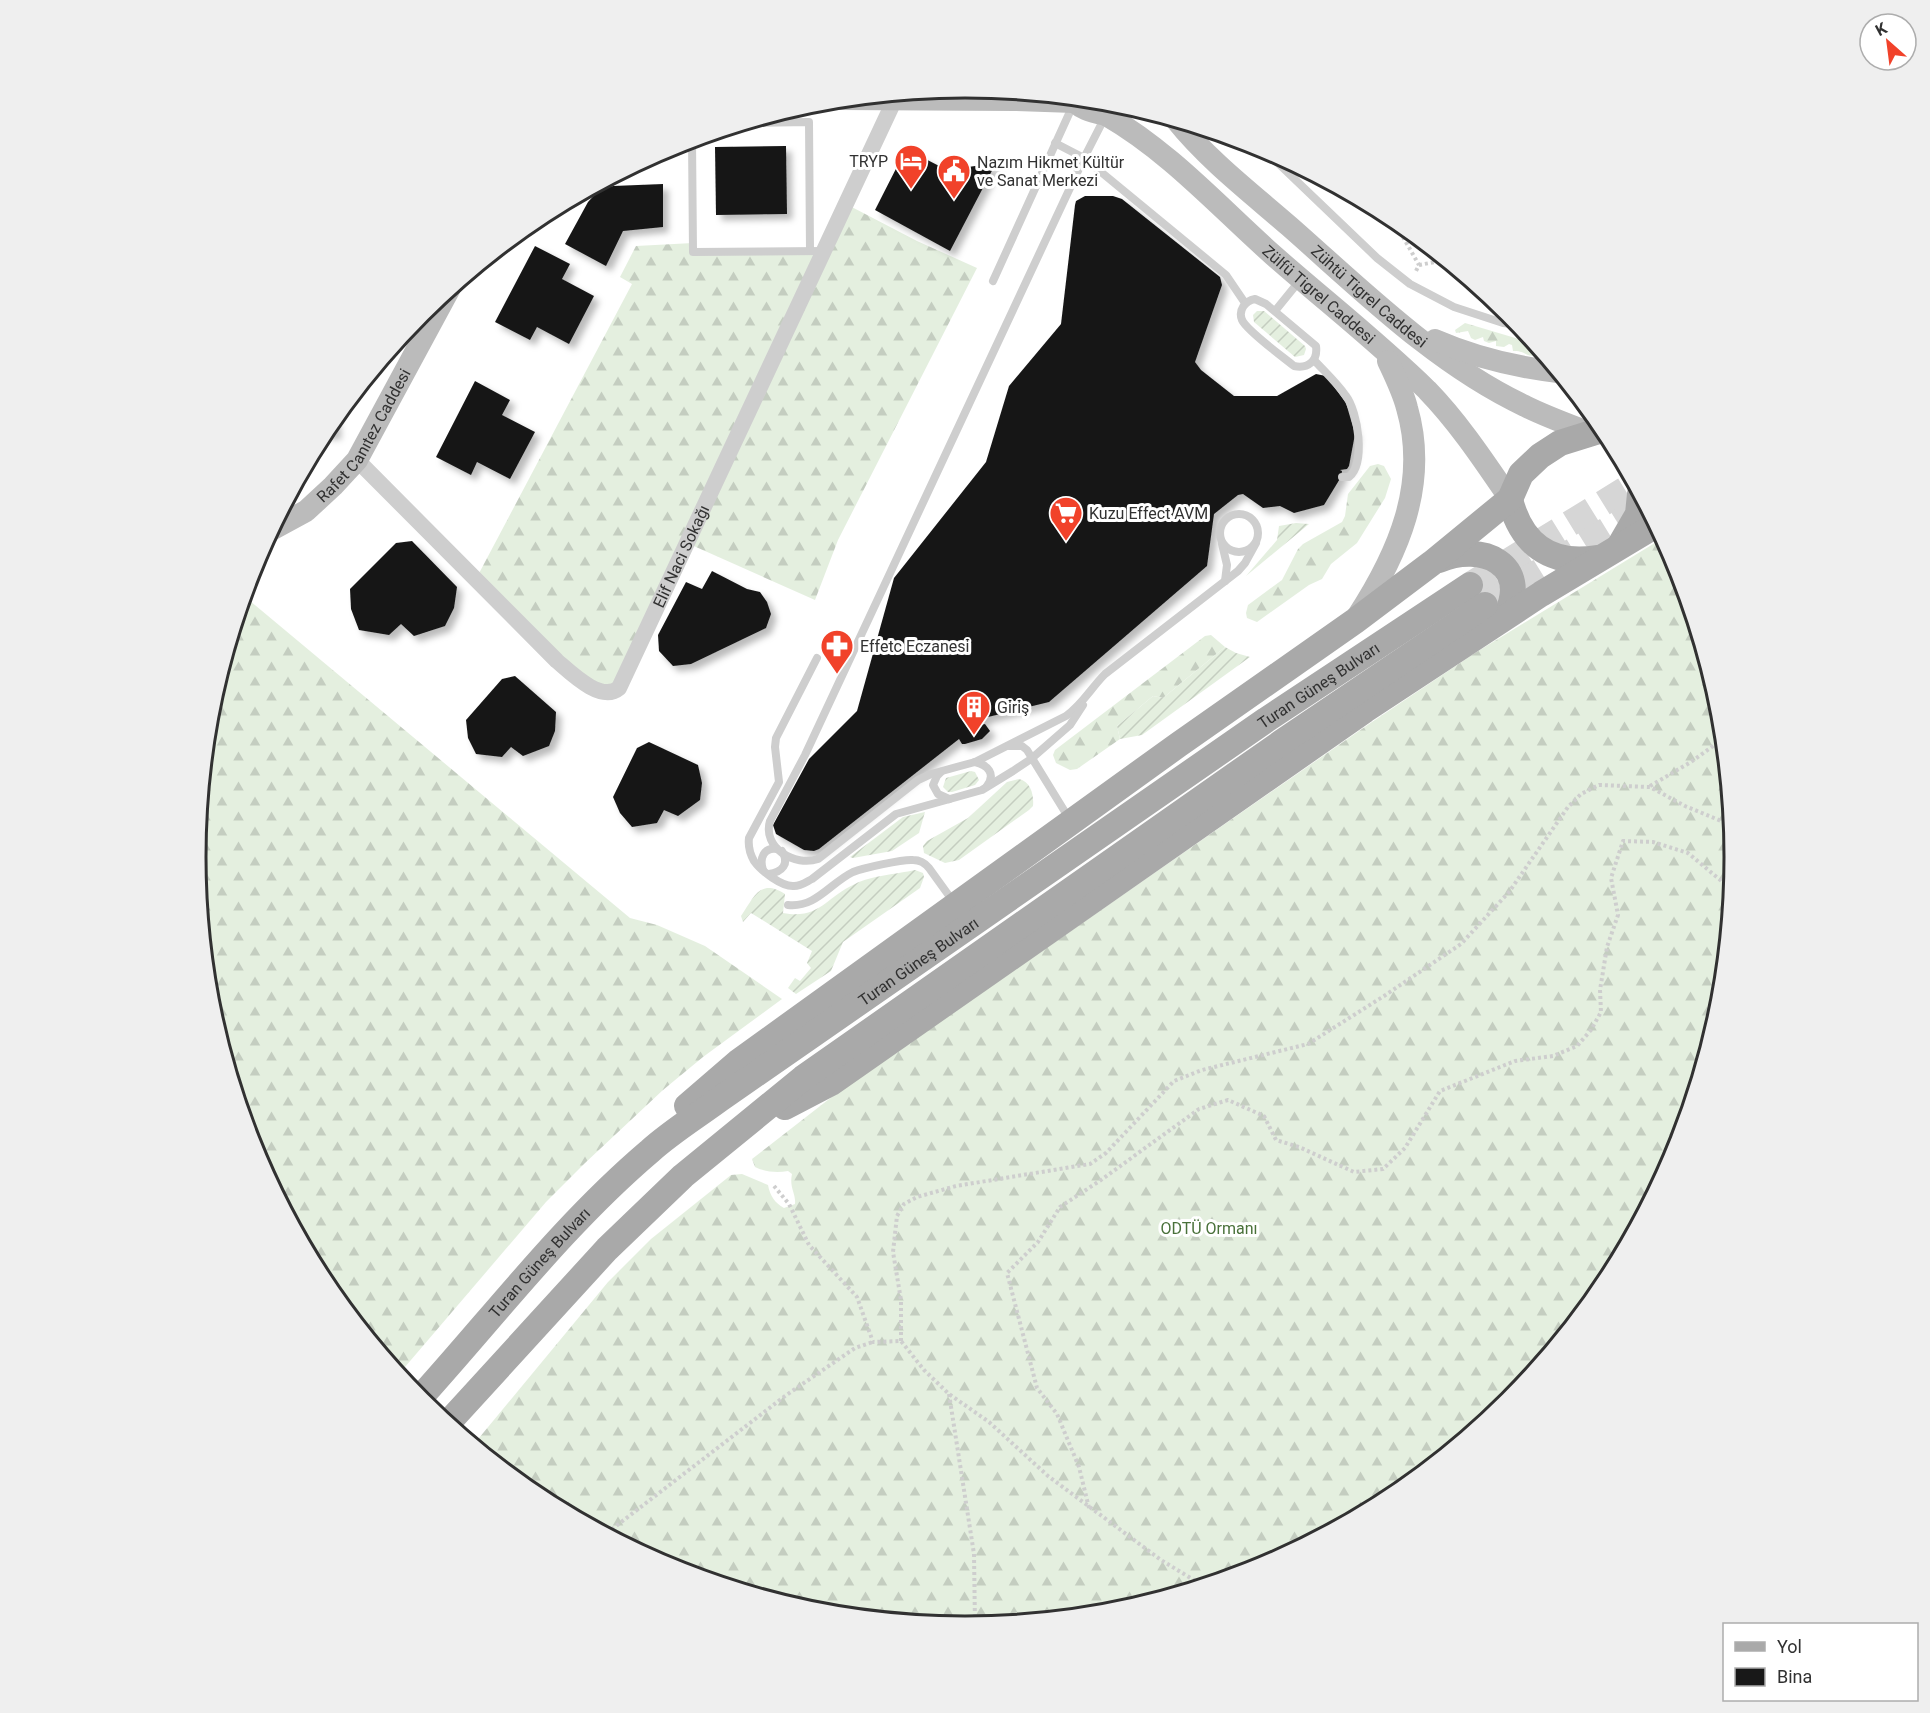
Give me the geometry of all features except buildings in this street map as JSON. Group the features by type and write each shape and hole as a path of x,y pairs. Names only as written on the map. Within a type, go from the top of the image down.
{"main road":[{"path":"914,99 1022,100"},
{"name":"Zülfü Tigrel Caddesi","path":"1118,113 1143,138 1170,159 1427,391 1480,455 1510,498"},
{"name":"Zühtü Tigrel Caddesi","path":"1187,131 1222,168 1440,354 1524,406 1593,430"},
{"name":"Rafet Canıtez Caddesi","path":"283,524 306,511 357,460 437,311"},
{"path":"1406,327 1445,344 1489,359 1548,371"},
{"path":"1355,621 1374,592 1400,539 1413,481 1415,451 1411,422 1402,392 1384,351"},
{"path":"651,1150 693,1099 738,1062 1355,621 1432,563 1510,498 1521,474 1540,456 1560,443 1596,435"},
{"path":"1510,498 1518,524 1530,540 1543,551 1563,560 1585,560 1610,552 1634,524 1639,508"},
{"path":"1496,610 1610,552 1649,529"},
{"path":"454,1417 607,1249 683,1176 736,1131 831,1083 1365,710 1513,595 1508,571 1498,561 1484,555 1466,553 1452,555 1432,563"},
{"name":"Turan Güneş Bulvarı","path":"426,1391 592,1204 651,1150 720,1099 1266,720 1470,585"}],"street":[{"name":"Elif Naci Sokağı","path":"357,460 557,661 583,682 598,690 614,692 619,688 817,251 894,101"}],"lane":[{"path":"993,281 1071,105"},
{"path":"766,872 778,872 784,867 786,859 768,836 770,821 805,754 1084,158 1114,112"},
{"path":"692,149 693,252 817,251 809,122 771,123"},
{"path":"1055,143 1084,158 1226,275 1245,303"},
{"path":"1283,168 1377,258 1410,284 1454,307 1505,323"},
{"path":"1275,311 1302,279"},
{"path":"1255,299 1275,311 1316,346 1314,360 1306,366 1294,366 1245,324 1241,314 1245,303 1255,299"},
{"path":"1314,360 1345,394 1351,405 1359,447 1354,473 1349,477 1342,477"},
{"path":"766,872 761,864 762,855 767,850 780,850 804,862 818,860 918,780 975,762 1066,716 1078,706 1105,674 1224,581 1245,563 1256,543 1259,531 1249,516 1237,513 1226,518 1219,530 1227,565 1224,581"},
{"path":"1222,543 1232,551 1239,552 1245,551 1256,543"},
{"path":"817,658 779,730 775,747 779,782 749,838 750,853 754,862 789,886 803,884 896,814 973,793 987,787 1031,759 1070,725 1077,717 1088,694"},
{"path":"1003,747 1022,746 1027,750 1071,822"},
{"path":"975,762 986,766 990,771 991,782 987,787"},
{"path":"941,772 933,785 938,794 950,799"},
{"path":"788,905 811,902 855,871 914,860 925,863 956,904"}],"path":[{"path":"1403,236 1419,265"},
{"path":"1419,265 1436,262"},
{"path":"1410,284 1419,265"},
{"path":"1650,786 1716,744"},
{"path":"1194,1580 1161,1560 1048,1476 989,1422 949,1394 924,1370 901,1341 901,1300 893,1252 897,1216 904,1204 917,1197 956,1186 1090,1164 1106,1153 1174,1081 1202,1070 1308,1044 1461,944 1509,892 1568,807 1581,794 1599,785 1650,786 1685,806 1723,822"},
{"path":"1089,1508 1079,1467 1057,1414 1037,1388 1007,1273 1038,1242 1060,1207 1199,1109 1228,1100 1264,1116 1276,1140 1299,1147 1354,1172 1383,1168 1405,1148 1440,1091 1515,1061 1553,1056 1577,1046 1591,1030 1600,1012 1600,990 1607,947 1618,915 1611,878 1623,841 1653,842 1688,853 1723,882"},
{"path":"774,1186 789,1204 809,1245 857,1297 873,1342"},
{"path":"613,1529 786,1396 855,1348 873,1342 901,1341"},
{"path":"949,1394 974,1554 975,1616"}],"green space":[{"path":"846,204 917,241 977,268 838,540 815,600 687,543 619,688 598,690 476,579 632,284 620,277 636,246 693,243 693,252 824,251"},
{"path":"1257,311 1264,311 1305,346 1304,355 1295,357 1254,322 1253,315"},
{"path":"1465,323 1520,340 1536,356 1513,351 1512,345 1509,344 1504,347 1496,346 1496,341 1489,343 1484,341 1483,337 1475,340 1471,338 1468,331 1456,333 1455,330"},
{"path":"1378,464 1384,466 1391,479 1385,498 1357,543 1331,564 1322,579 1309,585 1257,622 1247,618 1248,605 1282,580 1298,549 1342,522 1348,494 1370,466"},
{"path":"1296,523 1309,524 1246,576 1277,540 1279,526"},
{"name":"ODTÜ Ormanı","path":"1656,543 1684,613 1698,660 1718,757 1724,856 1722,906 1718,956 1698,1053 1684,1100 1646,1192 1596,1278 1536,1357 1502,1393 1427,1459 1387,1488 1345,1514 1255,1558 1209,1575 1161,1590 1113,1601 1015,1614 965,1616 915,1614 817,1601 769,1590 721,1575 675,1558 585,1514 543,1488 479,1438 608,1282 651,1239 731,1175 742,1174 768,1185 773,1199 784,1208 795,1204 791,1183 792,1174 788,1171 771,1172 759,1169 755,1167 752,1159 833,1096 1475,653"},
{"path":"250,601 630,918 657,925 705,946 782,999 703,1057 663,1090 546,1202 404,1368 363,1319 334,1278 284,1192 246,1100 232,1053 212,956 208,906 206,856 212,757 232,660"},
{"path":"1211,635 1225,647 1163,698 1153,696 1117,726 1120,739 1077,769 1070,770 1056,763 1053,755 1055,750 1205,636"},
{"path":"1225,647 1250,657 1142,735 1120,739 1117,726 1153,696 1163,698"},
{"path":"975,772 979,780 975,785 952,792 948,792 943,787 946,778"},
{"path":"1019,779 1029,786 1032,793 1033,806 1029,810 959,860 945,863 924,853 923,846 927,841 968,818 1007,782"},
{"path":"925,812 919,833 892,851 850,857 903,817"},
{"path":"915,870 923,873 920,888 843,942 831,971 796,994 788,988 795,978 800,981 811,968 807,963 812,951 751,913 743,922 741,916 754,896 764,889 769,888 785,894 783,913 805,913 822,906 845,889 861,881"}],"tunnel":[{"path":"1470,585 1628,488"},
{"path":"1485,605 1640,510"}],"place":[{"name":"TRYP","path":"911,190"},
{"name":"Nazım Hikmet Kültür ve Sanat Merkezi","path":"954,200"},
{"name":"Kuzu Effect AVM","path":"1066,542"},
{"name":"Effetc Eczanesi","path":"837,675"},
{"name":"Giriş","path":"974,736"}]}
